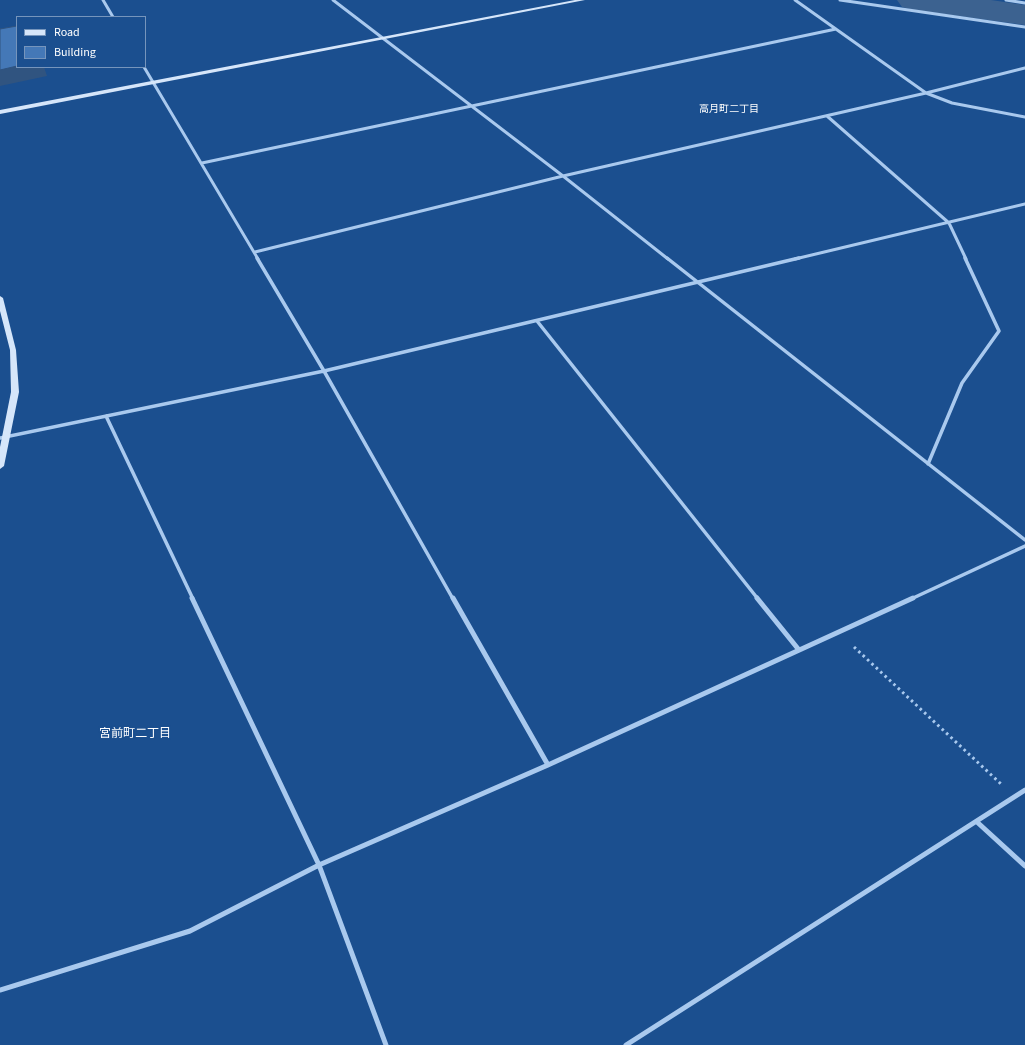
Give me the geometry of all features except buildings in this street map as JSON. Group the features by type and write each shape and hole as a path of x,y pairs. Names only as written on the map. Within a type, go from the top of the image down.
{"street":[{"path":"103,0 112,16"},
{"path":"333,0 563,176 1025,540"},
{"path":"0,112 583,0"},
{"path":"795,0 926,93 952,103 1025,117"},
{"path":"840,0 1025,27"},
{"path":"1006,0 1025,3"},
{"path":"202,163 836,29"},
{"path":"145,68 255,252 324,371 548,765"},
{"path":"255,252 563,176 926,93 1025,68"},
{"path":"827,116 949,222 999,331 962,383 928,464"},
{"path":"3,437 324,371 1025,204"},
{"path":"0,298 13,350 15,392 3,437 0,466"},
{"path":"537,321 799,650"},
{"path":"106,416 319,865 386,1045"},
{"path":"0,990 190,931 319,865 548,765 1025,546"},
{"path":"626,1045 1025,790"},
{"path":"977,822 1025,866"}],"path":[{"path":"838,632 1015,796"}],"waterway":[{"path":"914,0 1025,15"}],"district":[{"name":"高月町二丁目","path":"729,110"},
{"name":"宮前町二丁目","path":"135,734"}]}
